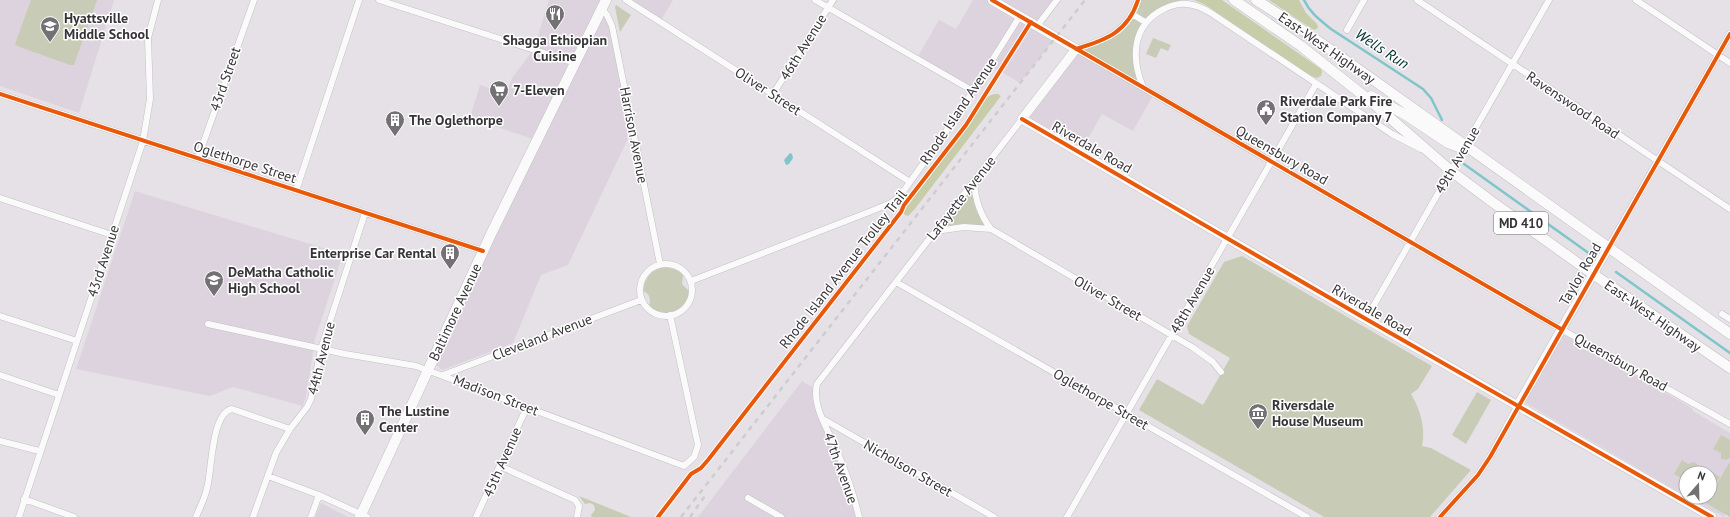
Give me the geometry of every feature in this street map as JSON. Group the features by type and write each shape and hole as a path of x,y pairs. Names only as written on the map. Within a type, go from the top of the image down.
{"main road":[{"name":"East-West Highway","path":"1234,0 1301,46 1348,83 1451,171 1593,274 1730,368"},
{"name":"East-West Highway","path":"1256,0 1294,24 1466,145 1730,334"},
{"name":"Baltimore Avenue","path":"363,516 483,251 604,4"},
{"path":"1348,83 1406,115 1448,143 1459,147 1466,145"}],"street":[{"name":"43rd Avenue","path":"19,517 143,141 150,100 148,38 158,0"},
{"name":"43rd Street","path":"198,158 254,0"},
{"path":"296,191 359,0"},
{"path":"379,0 575,63"},
{"name":"Oliver Street","path":"626,0 910,182"},
{"path":"815,0 973,91"},
{"name":"46th Avenue","path":"773,94 833,0"},
{"name":"Queensbury Road","path":"992,0 1561,329 1730,424"},
{"path":"1038,26 1057,0"},
{"path":"1076,49 1107,39 1124,25 1132,14 1138,0"},
{"path":"1347,30 1364,0"},
{"name":"Ravenswood Road","path":"1417,0 1730,209"},
{"name":"49th Avenue","path":"1366,319 1549,0"},
{"path":"1636,0 1730,63"},
{"path":"1143,87 1138,75 1136,52 1139,34 1145,22 1157,12 1177,4 1185,3 1198,5 1392,134 1432,154"},
{"name":"Harrison Avenue","path":"604,4 612,26 660,264"},
{"path":"1132,14 1145,22"},
{"name":"Rhode Island Avenue","path":"691,282 869,212 896,199 910,182 973,91 1020,16"},
{"name":"Taylor Road","path":"1440,517 1478,475 1490,457 1561,329 1730,34"},
{"name":"Lafayette Avenue","path":"823,419 817,402 817,384 1076,49"},
{"name":"48th Avenue","path":"1067,517 1316,84"},
{"name":"Oglethorpe Street","path":"0,94 483,251"},
{"name":"Riverdale Road","path":"1022,119 1366,319 1712,517"},
{"name":"Oliver Street","path":"974,181 975,194 979,208 984,221 991,229 1172,335 1213,362 1221,372"},
{"path":"0,198 112,234"},
{"name":"44th Avenue","path":"253,517 276,453 290,430 308,407 311,399 321,349 365,213"},
{"name":"Oliver Street","path":"936,231 964,227 991,229"},
{"path":"660,264 670,264 681,268 688,275 691,282 692,292 688,303 679,312 670,316 662,316 653,312 645,306 641,300 640,286 642,277 648,270 660,264"},
{"name":"Oglethorpe Street","path":"896,282 1127,413 1306,517"},
{"name":"Cleveland Avenue","path":"443,375 641,300"},
{"path":"1722,314 1730,319"},
{"path":"0,316 77,342"},
{"name":"Madison Street","path":"208,324 321,349 411,364 684,466 694,457 698,445 670,316"},
{"path":"0,375 60,394"},
{"name":"45th Avenue","path":"476,517 527,407"},
{"path":"196,517 208,487 216,432 225,412 232,409 290,430"},
{"name":"47th Avenue","path":"823,419 839,455 859,517"},
{"name":"Nicholson Street","path":"823,419 994,517"},
{"path":"0,441 40,451"},
{"path":"500,466 575,500 580,506 577,517"},
{"path":"268,476 320,495 363,516"},
{"path":"311,517 320,495"},
{"path":"748,498 782,517"},
{"path":"24,499 74,517"}],"shaded area":[{"name":"Hyattsville Middle School","path":"0,0 114,0 79,113 0,86"},
{"path":"549,0 606,0 602,9 607,15 633,128 568,265 541,275 513,343 442,370 432,361 536,140 470,118 480,85 506,94 512,78 534,49"},
{"path":"626,0 673,0 660,22"},
{"path":"973,0 1057,0 1037,26 1056,37 1020,83 989,65 973,91 917,58 939,20 956,29"},
{"path":"1077,48 1154,94 1133,131 1102,114 1080,153 1022,119"},
{"name":"DeMatha Catholic High School","path":"135,191 343,254 315,339 307,391 303,406 233,387 210,396 76,369"},
{"path":"1564,335 1692,408 1693,411 1730,433 1730,505 1724,517 1702,505 1718,505 1718,465 1678,465 1678,491 1524,402"},
{"path":"802,381 816,389 816,395 839,455 858,517 698,517"},
{"path":"321,503 348,517 315,517"}],"green space":[{"path":"31,0 97,0 74,65 70,65 15,44"},
{"path":"1138,0 1179,0 1184,3 1170,5 1145,22 1136,52 1143,87 1077,49 1099,42 1124,25"},
{"path":"1194,0 1222,0 1321,69 1321,76 1317,78 1311,76 1204,4"},
{"path":"1269,0 1299,0 1306,13 1317,24 1318,28 1314,30"},
{"path":"616,5 631,15 620,32 615,7"},
{"path":"1153,38 1171,45 1168,51 1161,48 1156,58 1146,54"},
{"path":"994,94 1001,96 914,210 908,216 905,215 903,212 962,134 987,97"},
{"path":"974,181 975,194 990,229 936,231"},
{"path":"1242,256 1432,366 1418,389 1411,394 1417,406 1423,426 1422,446 1431,448 1471,470 1430,517 1324,517 1139,410 1157,379 1203,405 1230,358 1189,334 1187,326 1224,262"},
{"path":"662,267 674,269 681,273 683,275 682,284 690,292 688,299 679,310 668,314 655,311 649,306 649,297 643,291 645,282 649,276 654,271"},
{"path":"1477,392 1491,400 1466,444 1452,435"},
{"path":"1721,435 1730,440 1730,458 1726,460 1721,459 1721,453 1713,449"},
{"path":"1682,460 1688,464 1694,462 1698,465 1679,465"},
{"path":"1730,463 1730,517 1709,505 1718,505 1718,482"},
{"path":"1678,467 1678,476 1674,474"},
{"path":"579,496 631,517 592,517 591,515 595,510 594,505 590,503 585,504"}],"water":[{"path":"790,153 792,154 793,158 789,164 786,165 784,160"}],"waterway":[{"name":"Wells Run","path":"1304,0 1312,13 1331,29 1423,89 1431,98 1442,120"},
{"path":"1464,164 1590,254"},
{"path":"1616,272 1730,353"}],"railway":[{"path":"681,517 1085,0"},
{"path":"690,517 707,493"}],"cycle path":[{"path":"992,0 1561,329"},
{"path":"1076,49 1106,38 1122,27 1134,11 1138,0"},
{"name":"Rhode Island Avenue Trolley Trail","path":"658,517 691,474 701,468 708,460 901,212 904,205 966,125 1031,22"},
{"path":"1440,517 1478,475 1490,457 1730,34"},
{"path":"0,94 483,251"},
{"path":"1022,119 1366,319 1712,517"}],"place":[{"name":"Shagga Ethiopian Cuisine","path":"555,31"},
{"name":"Hyattsville Middle School","path":"50,43"},
{"name":"7-Eleven","path":"499,107"},
{"name":"Riverdale Park Fire Station Company 7","path":"1266,126"},
{"name":"The Oglethorpe","path":"395,137"},
{"name":"Enterprise Car Rental","path":"450,270"},
{"name":"DeMatha Catholic High School","path":"214,297"},
{"name":"Riversdale House Museum","path":"1258,430"},
{"name":"The Lustine Center","path":"365,436"}]}
